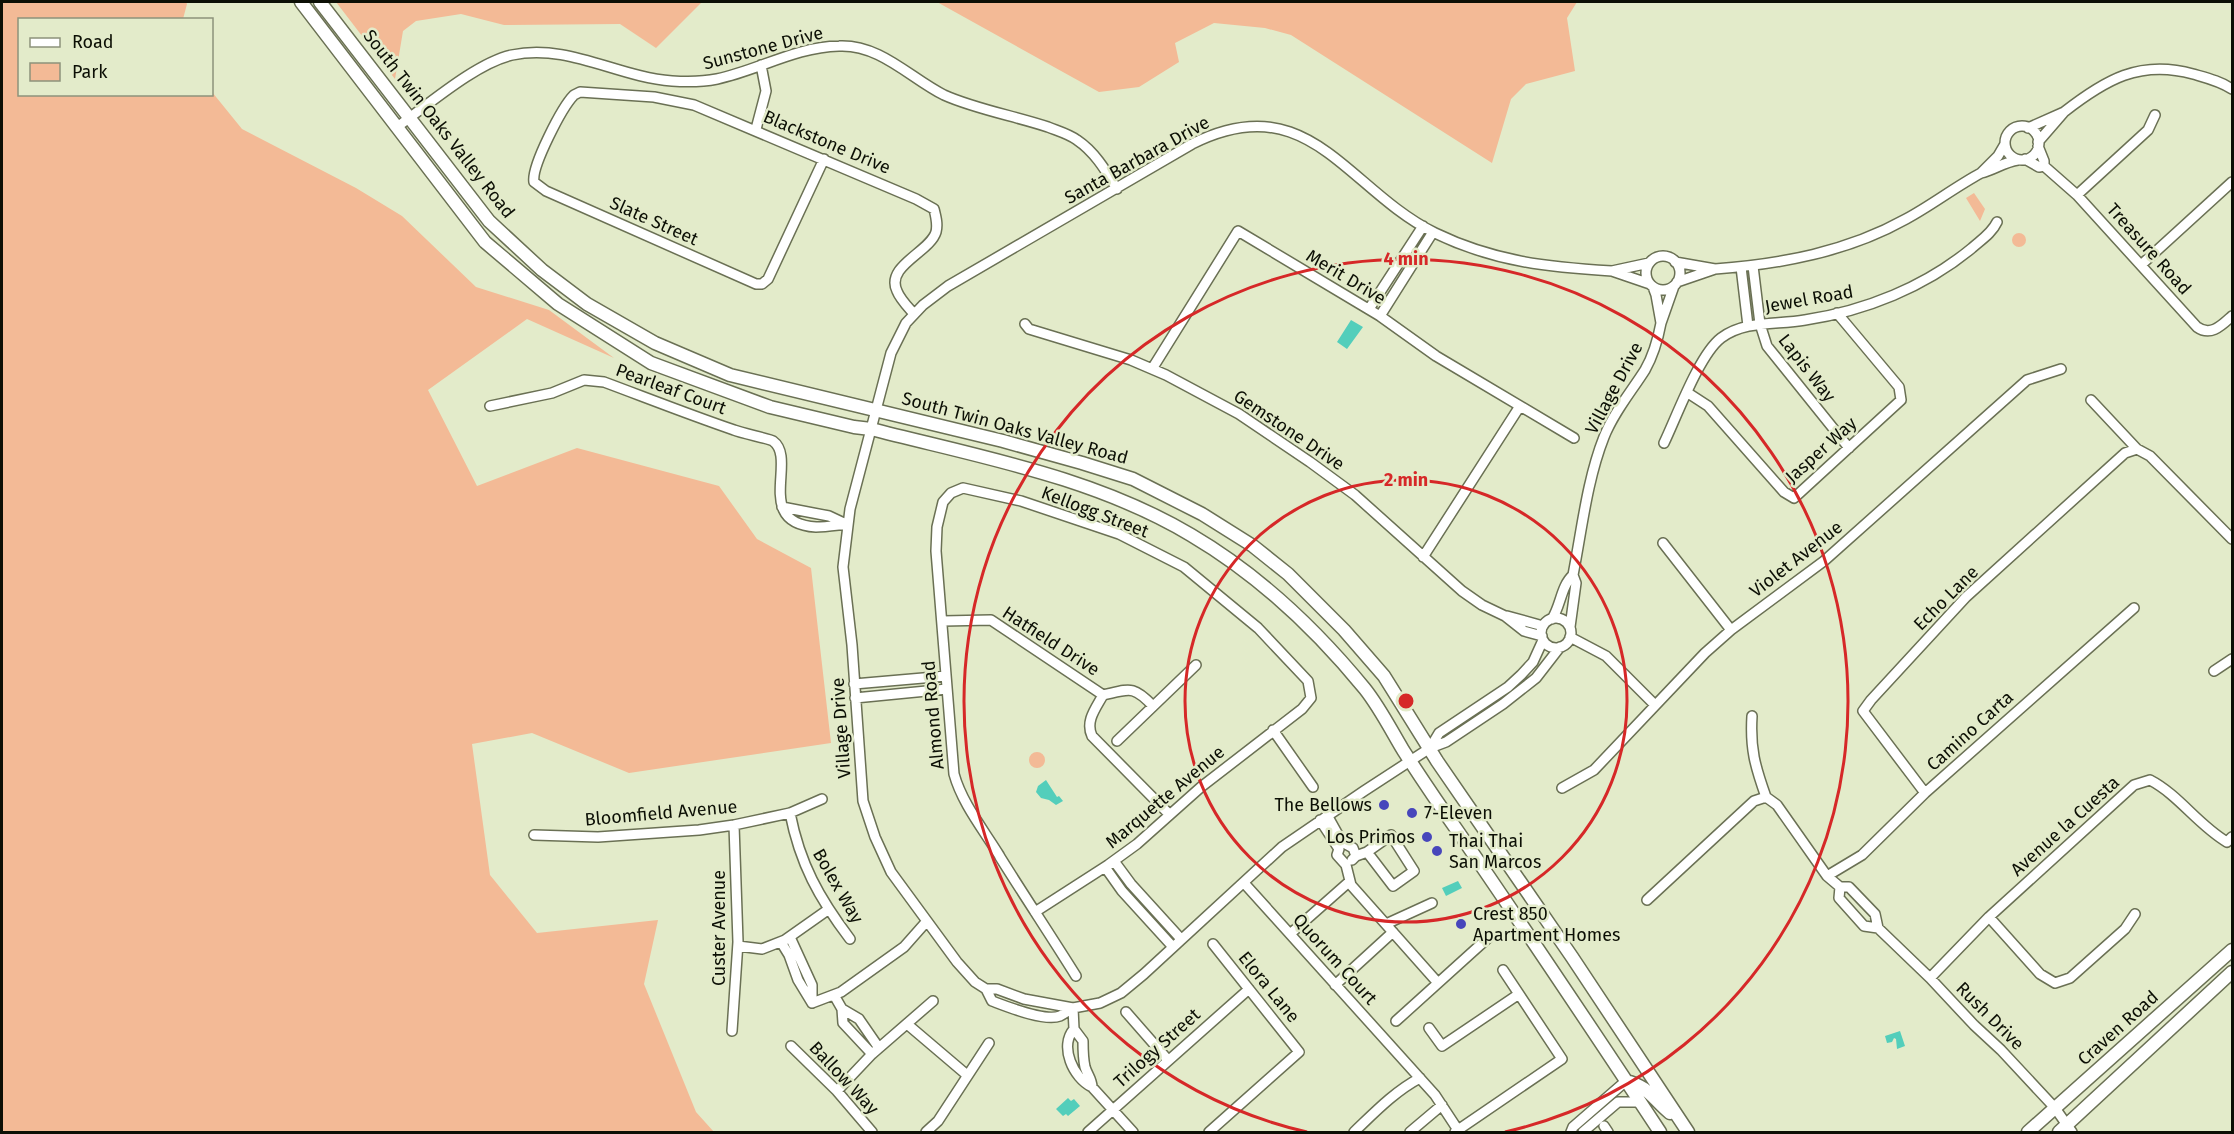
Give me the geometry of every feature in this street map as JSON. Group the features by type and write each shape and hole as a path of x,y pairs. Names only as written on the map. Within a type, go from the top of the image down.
{"main road":[{"name":"South Twin Oaks Valley Road","path":"301,2 485,242 558,304 651,363 770,407 871,429 1076,482 1126,502 1191,535 1238,565 1292,609 1366,691 1410,761 1660,1132"},
{"name":"South Twin Oaks Valley Road","path":"320,2 489,221 542,270 587,304 655,343 730,375 877,409 1082,463 1133,479 1202,514 1252,546 1288,574 1384,676 1685,1128"},
{"name":"Craven Road","path":"2028,1132 2232,950"},
{"name":"Craven Road","path":"2066,1130 2232,972"},
{"path":"1626,1081 1645,1088 1685,1128"}],"street":[{"name":"Sunstone Drive","path":"397,127 467,77 487,65 510,56 541,51 573,56 648,78 690,82 716,79 789,54 816,48 857,46 874,52 946,96 1017,117 1076,139 1092,152 1117,189"},
{"path":"756,129 766,91 761,65"},
{"path":"1981,173 1998,156 2012,130 2028,128 2064,112 2117,77 2146,70 2179,70 2211,79 2232,89"},
{"name":"Blackstone Drive","path":"534,182 533,175 538,159 570,99 580,92 686,102 756,129 934,209 937,221 936,234 900,270 895,281 896,290 914,314"},
{"path":"1715,269 1661,290 1651,285 1646,273 1649,263 1662,256 1675,262 1715,269 1799,259 1857,242 1906,219 1981,173 2033,156 2038,144 2064,112"},
{"path":"2077,195 2148,130 2155,115"},
{"name":"Santa Barbara Drive","path":"871,429 891,353 902,330 914,314 934,295 1207,136 1239,127 1261,127 1286,131 1313,141 1334,155 1386,201 1423,226 1482,252 1516,262 1612,271 1651,285"},
{"path":"2028,128 2036,135 2044,166"},
{"path":"2005,144 2008,154 2021,159"},
{"name":"Slate Street","path":"534,182 546,191 756,284 762,284 768,279 824,159"},
{"name":"Treasure Road","path":"2021,159 2039,167 2044,166 2077,195 2202,330 2214,330 2232,316"},
{"path":"2141,265 2232,182"},
{"name":"Jewel Road","path":"1664,442 1705,357 1719,339 1732,332 1760,324 1805,321 1860,308 1909,289 1963,255 1993,230 1997,222"},
{"path":"1369,309 1423,226"},
{"name":"Merit Drive","path":"1152,369 1238,231 1369,309 1436,356 1574,438"},
{"path":"1380,316 1433,232"},
{"path":"1675,262 1680,272 1675,284"},
{"name":"Santa Barbara Drive","path":"1612,271 1649,263"},
{"name":"Lapis Way","path":"1753,266 1760,324 1770,351 1849,448"},
{"path":"1741,267 1748,327"},
{"name":"Village Drive","path":"1570,632 1576,583 1573,575 1593,471 1605,435 1619,408 1646,369 1675,284"},
{"name":"Village Drive","path":"1651,285 1656,295 1661,323"},
{"path":"1384,287 1395,294"},
{"path":"1745,305 1758,303"},
{"name":"Jasper Way","path":"1688,393 1708,406 1784,492 1794,498 1901,400 1899,387 1837,313"},
{"name":"Gemstone Drive","path":"1025,324 1029,329 1131,360 1239,414 1310,462 1372,510 1462,591 1482,605 1543,634"},
{"name":"Violet Avenue","path":"1562,788 1594,770 1705,653 1731,630 1824,561 2027,380 2061,369"},
{"name":"Pearleaf Court","path":"490,406 552,393 584,380 604,382 734,430 773,441 780,450 782,470 778,486 782,507"},
{"path":"2091,400 2137,449 2150,456 2232,539"},
{"path":"1423,557 1520,406"},
{"name":"Village Drive","path":"871,429 850,509 843,567 863,801 875,837 891,872 957,962 975,982 986,989 992,1001 1018,1011 1059,1017 1072,1008 1100,1003 1120,993 1282,847 1323,817 1430,748 1446,742 1521,692 1546,667 1560,647"},
{"name":"Echo Lane","path":"1925,793 1863,711 1966,597 2125,453 2137,449"},
{"name":"Kellogg Street","path":"951,493 963,488 1021,501 1119,534 1184,567 1258,628 1308,681 1311,698"},
{"name":"Almond Road","path":"951,493 943,502 937,527 936,551 952,760 958,788 1076,976"},
{"path":"782,507 829,516 848,524"},
{"path":"782,507 794,522 815,527 848,524"},
{"path":"806,524 807,512"},
{"path":"1663,543 1731,630"},
{"name":"Village Drive","path":"1552,619 1557,612 1567,581 1573,575"},
{"name":"Camino Carta","path":"1827,876 1862,855 1925,793 2134,608"},
{"path":"1570,632 1565,645 1560,647 1552,647 1543,634 1552,619 1564,620 1570,632 1606,656 1655,705"},
{"name":"Hatfield Drive","path":"943,621 991,620 1103,695"},
{"name":"Village Drive","path":"1430,748 1439,733 1508,687 1521,675 1533,662 1543,634"},
{"path":"2214,671 2232,659"},
{"path":"1117,741 1196,665"},
{"path":"854,684 946,676"},
{"path":"855,698 947,689"},
{"path":"1153,706 1139,692 1132,690 1103,695 1091,716 1089,728 1092,736 1169,814"},
{"name":"Marquette Avenue","path":"1035,912 1137,844 1169,814 1302,709 1311,698"},
{"path":"1647,900 1754,801 1766,797 1750,743 1752,716"},
{"path":"1273,730 1313,787"},
{"name":"Avenue la Cuesta","path":"1930,978 1989,917 2134,785 2150,780 2162,786 2214,834 2227,842 2232,837"},
{"name":"Rush Drive","path":"1766,797 1777,805 1827,876 1840,887 1849,887 1875,914 1878,928 2001,1050 2055,1108 2066,1130"},
{"name":"Bloomfield Avenue","path":"534,835 598,837 699,830 790,813 822,799"},
{"name":"Bolex Way","path":"790,813 795,840 807,872 850,939"},
{"path":"1323,817 1342,842 1353,848 1356,856"},
{"path":"1323,817 1339,849 1337,855 1346,865 1351,885 1438,983"},
{"name":"Custer Avenue","path":"732,1031 738,946 734,825"},
{"path":"1346,865 1356,856 1368,852 1391,835 1414,871 1393,886 1368,852"},
{"path":"1114,861 1131,884 1181,939"},
{"path":"1105,867 1122,891 1173,947"},
{"path":"1290,934 1350,881"},
{"name":"Quorum Court","path":"1244,882 1420,1078 1442,1105 1456,1131"},
{"name":"Rush Drive","path":"1840,887 1839,898 1864,927 1878,928"},
{"path":"1848,908 1859,898"},
{"path":"1386,924 1432,903"},
{"path":"738,946 762,949 785,939 829,909"},
{"path":"1989,917 2040,974 2055,983 2070,978 2125,929 2135,914"},
{"path":"785,939 798,965 798,980 812,1003 841,992 904,947 927,921"},
{"path":"1335,985 1393,932"},
{"path":"1396,1021 1489,937"},
{"name":"Elora Lane","path":"1209,1132 1299,1052 1213,944"},
{"path":"1456,1131 1562,1059 1503,970"},
{"name":"Trilogy Street","path":"1088,1132 1249,989"},
{"path":"1429,1028 1442,1046 1519,994"},
{"path":"834,995 842,1009 843,1023 855,1036 876,1051"},
{"path":"837,1091 876,1051 933,1001"},
{"path":"1072,1008 1074,1029 1083,1041 1083,1055 1086,1070 1092,1080 1092,1087"},
{"path":"842,1009 859,1019 876,1051"},
{"path":"1126,1012 1168,1060"},
{"path":"907,1024 968,1075"},
{"path":"855,1036 865,1028"},
{"path":"1074,1029 1069,1035 1067,1053 1071,1060 1085,1083 1092,1087 1133,1132"},
{"path":"926,1132 938,1120 989,1043"},
{"name":"Ballow Way","path":"791,1046 837,1091 872,1132"},
{"path":"1071,1060 1083,1055"},
{"path":"1354,1132 1409,1083 1420,1078"},
{"path":"1571,1132 1572,1127 1626,1081"},
{"path":"1583,1132 1618,1102 1641,1102"},
{"path":"1410,1132 1442,1105"}],"green space":[{"path":"2,2 186,2 183,18 18,18 18,96 213,96 213,93 242,129 356,188 402,216 476,287 549,310 614,358 527,319 428,390 477,486 577,448 719,486 757,539 811,568 831,743 629,773 532,733 472,744 490,875 537,933 658,920 644,984 696,1112 714,1132 2,1132"},
{"path":"336,2 702,2 656,48 620,24 504,25 461,14 416,21 403,31 395,79"},
{"path":"937,2 1577,2 1567,18 1575,71 1526,84 1511,99 1492,163 1291,35 1265,28 1214,23 1175,43 1179,62 1139,87 1099,92"},
{"path":"1974,193 1985,209 1980,221 1966,198"},
{"path":"2019,233 2024,235 2026,240 2024,245 2019,247 2014,245 2012,240 2014,235"},
{"path":"1037,752 1043,754 1045,760 1043,766 1037,768 1031,766 1029,760 1031,754"}],"water":[{"path":"1351,320 1363,327 1347,349 1337,342"},
{"path":"1046,780 1057,797 1059,796 1063,801 1056,805 1041,798 1036,792 1038,786"},
{"path":"1458,881 1462,888 1446,896 1442,888"},
{"path":"1900,1031 1905,1046 1897,1049 1896,1039 1887,1043 1885,1036"},
{"path":"1068,1098 1071,1101 1074,1099 1080,1106 1068,1116 1066,1114 1063,1116 1056,1109"}],"place":[{"name":"The Bellows","path":"1384,805"},
{"name":"7-Eleven","path":"1412,813"},
{"name":"Los Primos","path":"1427,837"},
{"name":"Thai Thai San Marcos","path":"1437,851"},
{"name":"Crest 850 Apartment Homes","path":"1461,924"}]}
